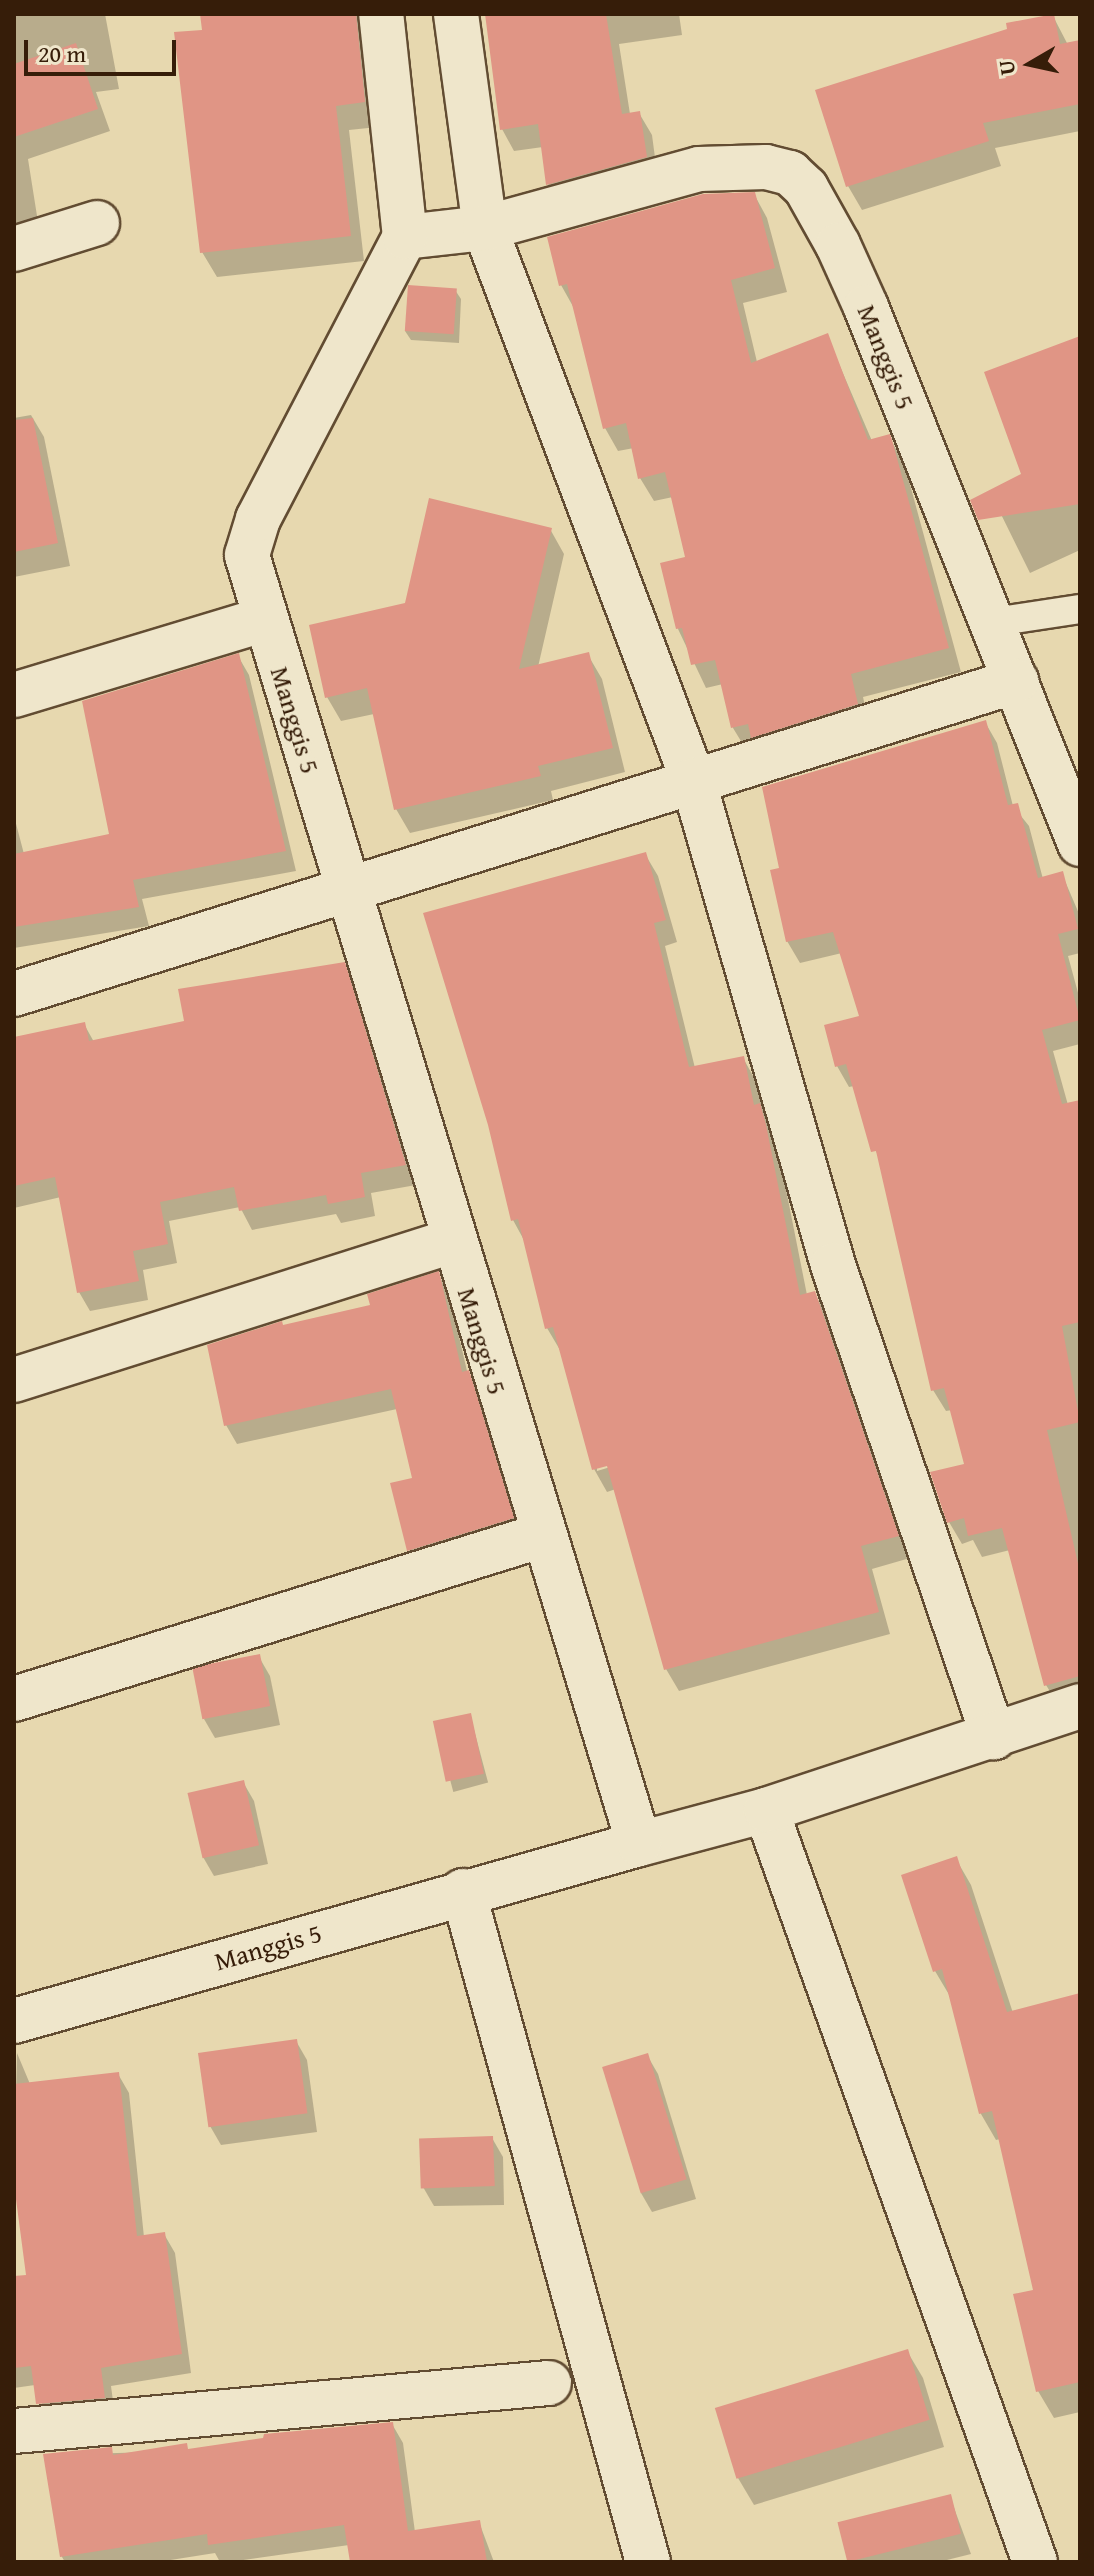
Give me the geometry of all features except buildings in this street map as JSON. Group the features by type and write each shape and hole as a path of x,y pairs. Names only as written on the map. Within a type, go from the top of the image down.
{"street":[{"path":"381,14 405,237"},
{"path":"456,14 485,228 693,780 833,1265 994,1737"},
{"name":"Manggis 5","path":"14,2021 463,1891 639,1844 346,890 265,619 248,541 405,237 485,228 699,169 766,167 790,173 806,188 838,245 994,622 1080,844"},
{"path":"14,249 97,223"},
{"path":"14,695 265,619"},
{"path":"14,994 1016,681"},
{"path":"14,1380 452,1241"},
{"path":"14,1699 543,1535"},
{"path":"639,1844 766,1810 1080,1706"},
{"path":"766,1810 1035,2562"},
{"path":"463,1891 648,2562"},
{"path":"14,2431 549,2383"}],"lane":[{"path":"994,622 1080,609"}]}
